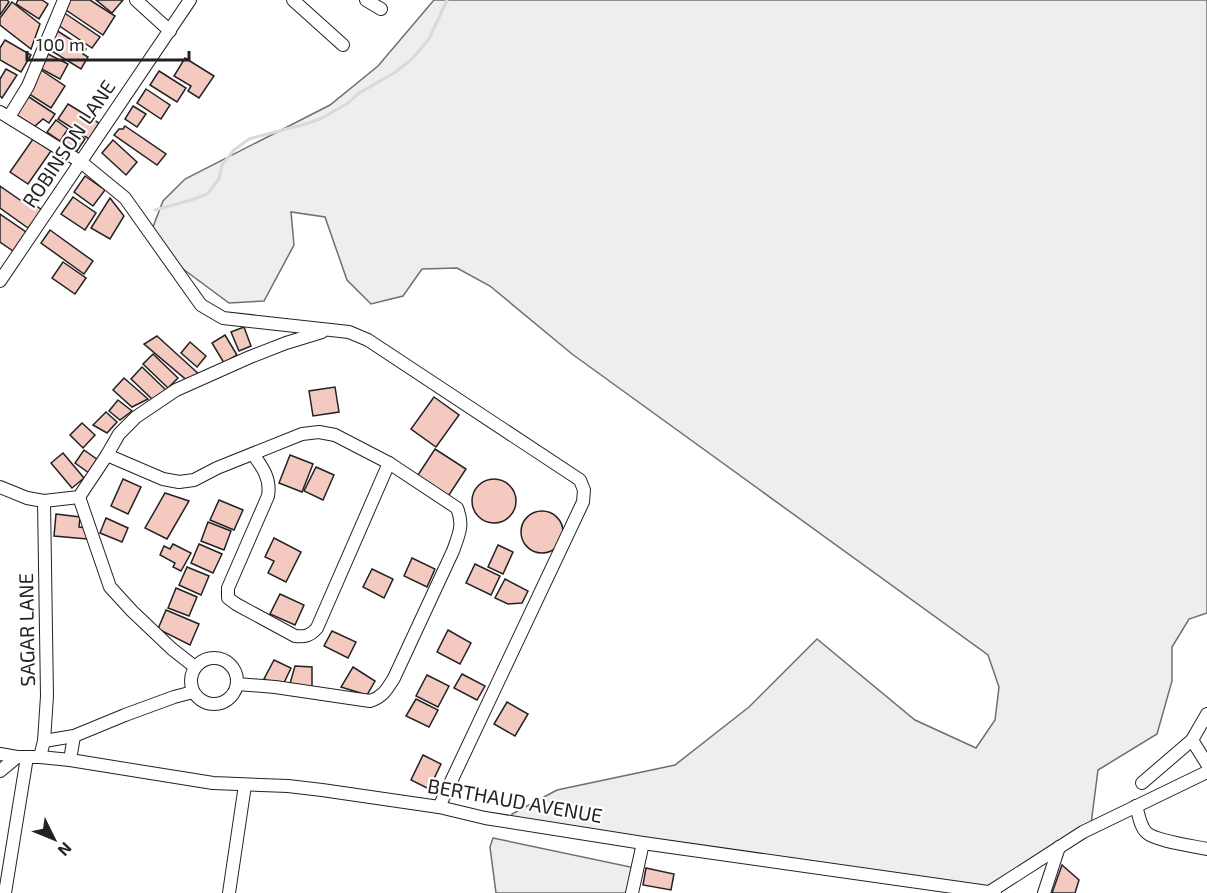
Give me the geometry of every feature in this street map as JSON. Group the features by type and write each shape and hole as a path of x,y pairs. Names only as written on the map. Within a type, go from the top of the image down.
{"street":[{"path":"64,0 28,86 4,114 81,162 125,198 201,305 223,318 349,332 368,340 580,480 584,490 583,502 440,807"},
{"path":"136,0 170,31"},
{"name":"ROBINSON LANE","path":"0,280 190,0"},
{"path":"293,0 343,45"},
{"path":"366,0 381,9"},
{"path":"0,487 27,498 44,501 78,497 119,434 136,417 176,390 259,353 329,330"},
{"path":"107,454 163,479 179,482 194,480 217,468 302,434 319,432 335,435 389,463 457,508 462,519 453,551 394,678 378,699 370,701 275,687 237,684"},
{"path":"253,454 269,481 268,496 228,588 228,598 295,636 302,637 308,636 317,628 389,463"},
{"path":"78,497 111,587 132,611 172,649 195,667"},
{"name":"SAGAR LANE","path":"40,757 44,741 47,696 44,501"},
{"path":"220,658 232,665 237,684 231,697 218,704 204,702 198,698 193,692 191,679 195,667 206,659 220,658"},
{"path":"44,741 74,736 125,715 193,692"},
{"path":"1142,783 1192,740 1207,714"},
{"path":"70,760 74,736"},
{"path":"1192,740 1207,764"},
{"name":"BERTHAUD AVENUE","path":"0,754 70,760 213,783 288,786 440,807 485,818 643,843 991,893"},
{"path":"0,771 22,757"},
{"path":"5,893 22,757"},
{"path":"991,893 1083,832 1207,772"},
{"path":"229,893 245,785"},
{"path":"1136,806 1140,821 1147,833 1160,839 1207,849"},
{"path":"632,893 643,843"},
{"path":"1044,893 1059,847"}],"shaded area":[{"path":"434,0 1207,0 1207,613 1189,619 1172,647 1172,681 1157,734 1098,770 1091,824 989,891 510,822 512,814 557,790 675,765 749,707 817,639 915,720 976,748 995,720 999,687 988,655 572,354 490,286 457,268 422,269 403,296 371,304 347,280 325,217 291,212 294,245 264,301 229,303 175,263 151,232 163,201 185,179 330,105 378,66"},
{"path":"493,838 640,869 632,893 496,893 490,847"}],"building":[{"path":"0,0 9,2 0,15"},
{"path":"18,0 42,0 48,4 39,19 16,4"},
{"path":"68,0 90,0 115,16 103,35 63,8"},
{"path":"96,0 123,0 112,13"},
{"path":"12,2 40,24 31,49 0,25 0,18"},
{"path":"63,12 100,37 92,48 58,25"},
{"path":"56,30 86,49 83,54 88,57 81,69 45,47"},
{"path":"5,40 31,55 21,72 0,60 0,48"},
{"path":"46,53 68,64 60,79 38,67"},
{"path":"185,58 214,76 199,98 188,91 191,86 174,76"},
{"path":"6,69 17,75 2,98 0,79"},
{"path":"41,70 65,86 51,108 26,92"},
{"path":"159,71 186,88 177,102 150,85"},
{"path":"146,89 170,105 161,119 137,103"},
{"path":"26,95 55,114 49,123 43,119 34,127 14,113"},
{"path":"68,104 99,123 89,139 58,119"},
{"path":"133,106 146,114 137,127 125,119"},
{"path":"56,120 68,129 60,141 47,132"},
{"path":"125,126 166,154 157,165 114,135"},
{"path":"73,130 85,139 77,151 64,143"},
{"path":"33,139 51,151 28,184 10,172"},
{"path":"113,140 137,162 126,175 102,153"},
{"path":"85,176 105,190 93,206 74,192"},
{"path":"0,186 23,202 25,198 42,210 28,228 0,208"},
{"path":"73,197 96,213 85,230 61,214"},
{"path":"110,198 124,216 110,239 91,228"},
{"path":"0,214 26,232 13,251 0,242"},
{"path":"50,230 93,261 84,274 41,243"},
{"path":"63,262 86,278 75,294 52,278"},
{"path":"244,327 251,346 239,351 231,332"},
{"path":"225,335 237,355 224,363 212,343"},
{"path":"157,336 201,376 189,382 144,344"},
{"path":"190,342 206,356 197,367 181,353"},
{"path":"153,354 178,378 168,388 143,364"},
{"path":"142,367 167,391 152,399 131,379"},
{"path":"124,378 148,399 132,407 113,390"},
{"path":"335,387 339,412 313,416 309,391"},
{"path":"434,397 459,415 436,447 411,429"},
{"path":"118,400 132,411 120,420 109,411"},
{"path":"106,412 117,422 107,433 93,425"},
{"path":"82,423 95,435 83,448 70,435"},
{"path":"435,449 466,469 447,498 416,478"},
{"path":"84,450 98,460 89,473 75,463"},
{"path":"63,453 84,478 72,488 51,463"},
{"path":"290,455 313,464 302,492 279,483"},
{"path":"316,467 334,475 323,500 304,491"},
{"path":"123,479 141,487 128,514 111,506"},
{"path":"494,479 509,486 516,501 509,516 494,523 479,516 472,501 479,486"},
{"path":"165,493 189,501 167,539 145,528"},
{"path":"219,500 243,510 234,530 210,520"},
{"path":"542,511 550,512 557,517 562,524 562,540 557,547 550,552 542,553 534,552 527,547 522,540 521,532 522,524 527,517 534,512"},
{"path":"56,514 80,517 79,527 88,528 87,539 54,536"},
{"path":"106,518 128,528 122,542 100,533"},
{"path":"208,522 231,531 224,550 201,541"},
{"path":"274,538 301,552 286,582 268,573 274,561 265,557"},
{"path":"173,544 191,553 181,571 173,567 175,563 160,555 164,546 170,549"},
{"path":"199,544 222,554 213,573 191,563"},
{"path":"498,545 513,552 503,574 488,567"},
{"path":"412,558 435,569 427,587 404,576"},
{"path":"475,564 500,576 491,595 466,583"},
{"path":"187,567 209,576 201,595 179,585"},
{"path":"372,569 393,579 384,598 363,587"},
{"path":"505,579 528,591 522,603 508,604 495,598"},
{"path":"176,588 197,597 189,616 168,608"},
{"path":"280,594 304,605 295,625 270,614"},
{"path":"166,610 199,624 190,645 158,629"},
{"path":"448,630 471,643 460,664 437,652"},
{"path":"332,631 356,642 348,658 324,646"},
{"path":"274,660 291,668 282,687 264,679"},
{"path":"295,666 312,667 312,687 289,687"},
{"path":"353,667 375,681 367,695 341,687"},
{"path":"462,674 485,686 477,700 454,688"},
{"path":"427,675 449,686 438,707 416,696"},
{"path":"416,699 438,710 429,727 406,716"},
{"path":"507,702 528,714 515,736 494,724"},
{"path":"423,755 441,764 429,789 411,780"},
{"path":"1062,865 1079,880 1075,893 1052,893"},
{"path":"646,868 674,874 671,890 643,885"}],"waterway":[{"path":"155,210 207,194 219,179 222,165 234,150 249,139 324,117 394,73 411,60 429,39 447,0"}]}
